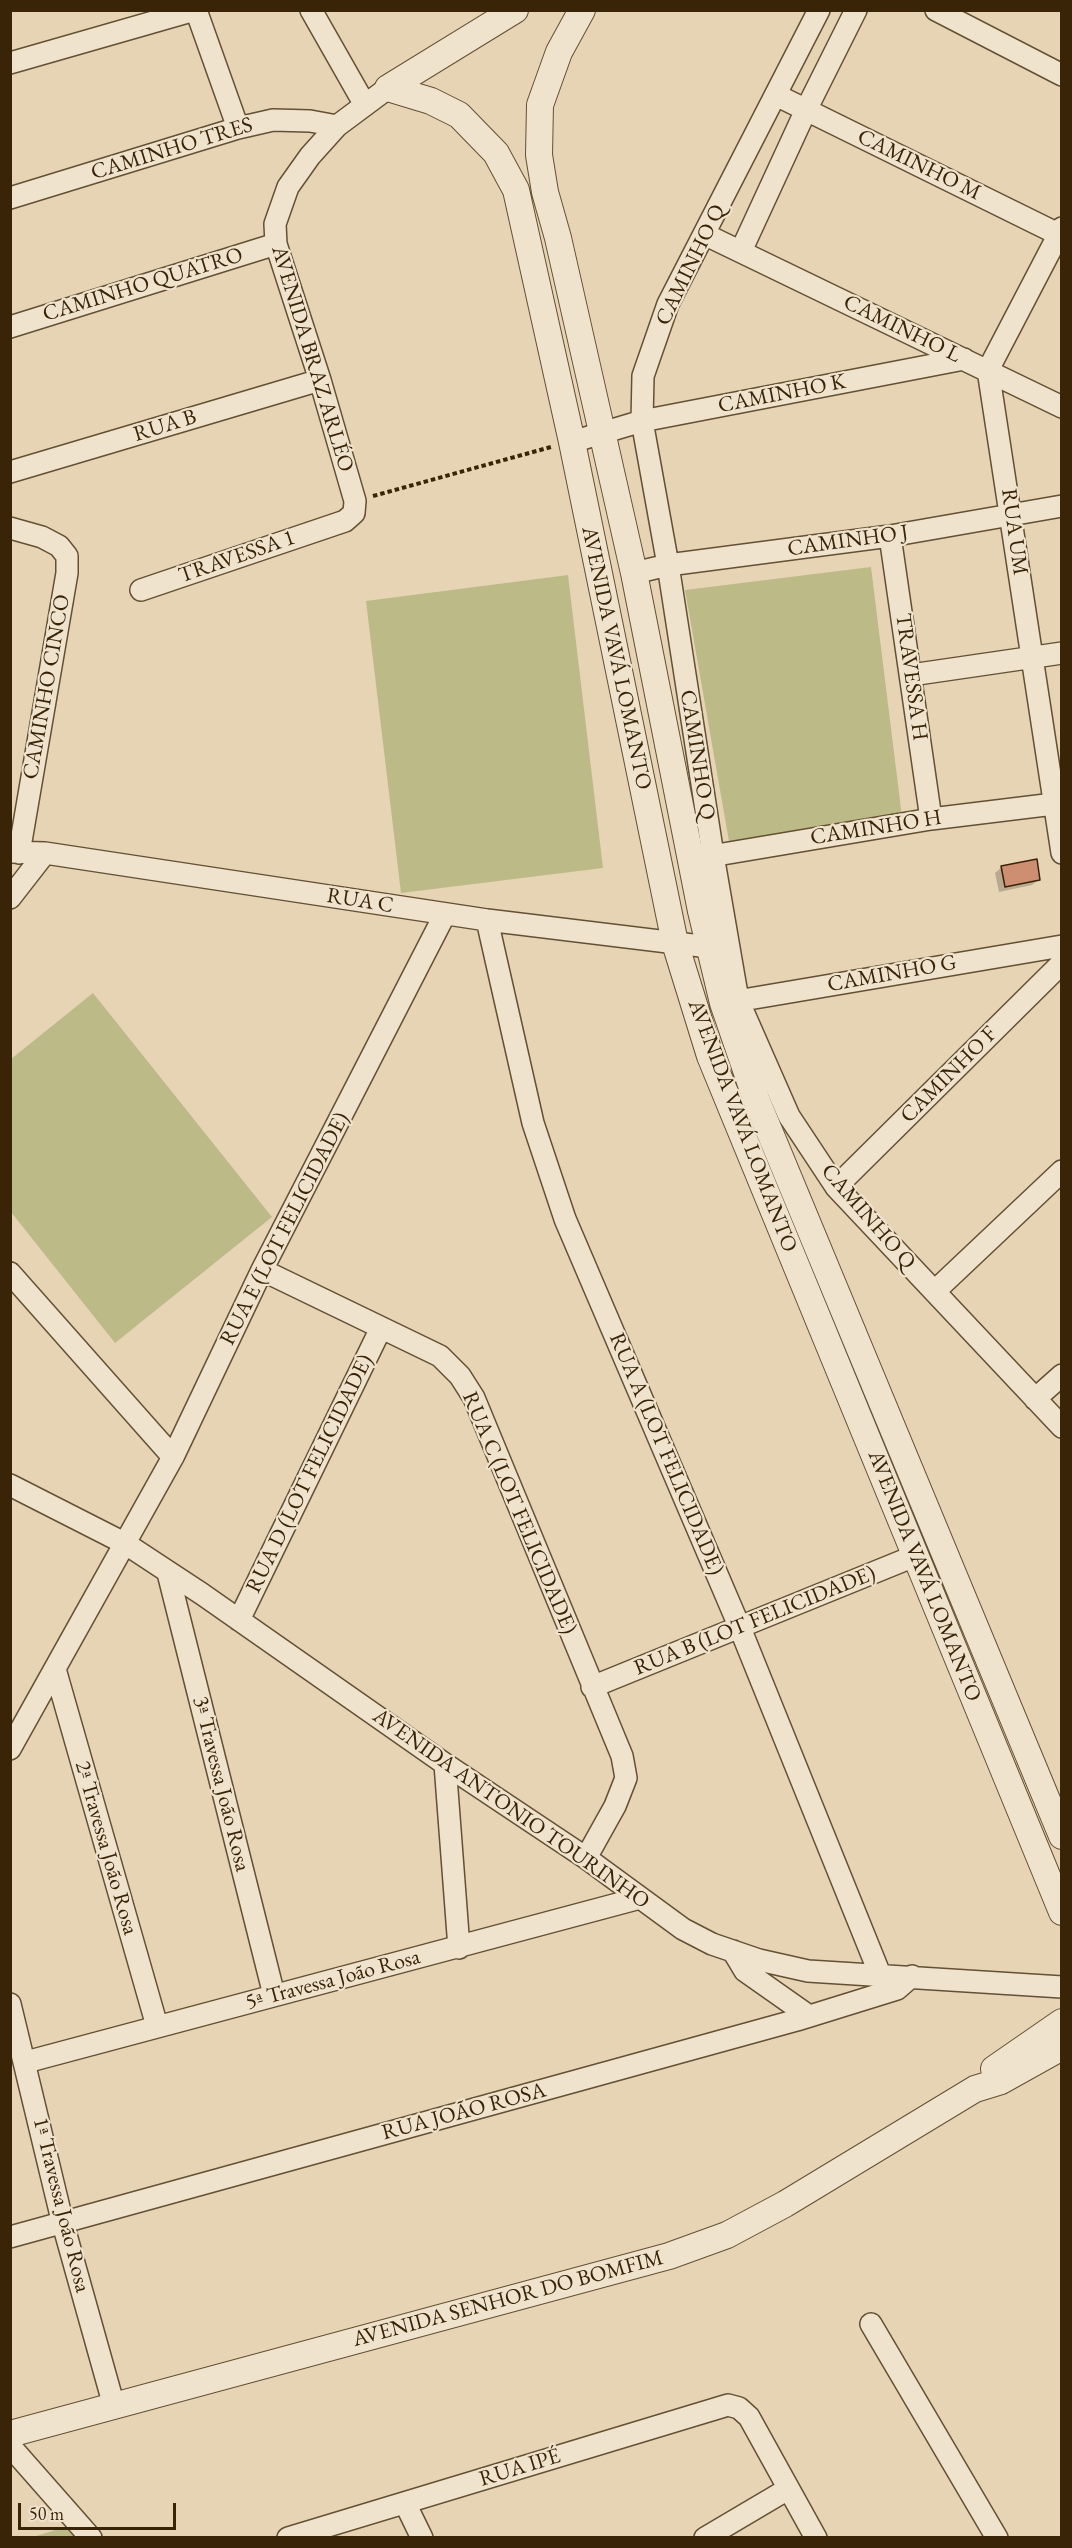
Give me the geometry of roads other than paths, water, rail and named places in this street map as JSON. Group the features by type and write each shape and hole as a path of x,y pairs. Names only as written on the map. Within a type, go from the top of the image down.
{"street":[{"path":"10,63 195,10 238,128"},
{"path":"310,10 365,105"},
{"path":"388,88 515,10"},
{"name":"AVENIDA VAVÁ LOMANTO","path":"582,10 559,52 540,105 539,155 545,192 558,238 600,431 702,857 709,947 731,1002 756,1099 1062,1836"},
{"name":"CAMINHO Q","path":"819,10 668,304 643,376 642,421 668,566 702,857 731,1002 789,1116 836,1187 1062,1427"},
{"name":"CAMINHO Q","path":"741,251 806,110 856,10"},
{"path":"936,10 1062,75"},
{"name":"AVENIDA BRAZ ARLÉO","path":"333,524 350,518 356,508 355,501 320,380 276,244 275,224 288,187 310,156 337,126 388,88"},
{"name":"AVENIDA VAVÁ LOMANTO","path":"388,88 431,101 459,115 479,132 506,167 516,190 572,441 675,943 714,1066 1062,1912"},
{"name":"CAMINHO M","path":"776,95 1060,233"},
{"name":"CAMINHO TRES","path":"10,198 238,128 273,120 310,121 337,126"},
{"path":"988,370 1060,233"},
{"name":"CAMINHO L","path":"704,234 1062,407"},
{"name":"CAMINHO QUATRO","path":"10,327 276,244"},
{"name":"CAMINHO K","path":"572,441 600,431 642,421 964,359"},
{"name":"RUA UM","path":"988,370 1012,515 1031,658 1058,804 1062,853"},
{"name":"RUA B","path":"10,472 320,380"},
{"name":"CAMINHO J","path":"634,573 668,566 890,536 1062,506"},
{"name":"TRAVESSA 1","path":"141,590 333,524"},
{"name":"CAMINHO CINCO","path":"10,528 42,537 59,546 67,556 67,573 15,852"},
{"name":"TRAVESSA H","path":"890,536 931,819"},
{"path":"911,675 1062,653"},
{"name":"CAMINHO H","path":"702,857 931,819 1058,804"},
{"name":"RUA C","path":"15,852 45,853 486,920 709,947"},
{"path":"10,898 45,853"},
{"name":"RUA E (LOT FELICIDADE)","path":"126,1544 173,1457 262,1270 445,914"},
{"name":"RUA A (LOT FELICIDADE)","path":"486,920 533,1123 565,1219 740,1628 881,1977"},
{"name":"CAMINHO G","path":"731,1002 1062,946"},
{"name":"CAMINHO F","path":"836,1187 1062,963"},
{"path":"935,1291 1062,1171"},
{"name":"RUA C (LOT FELICIDADE)","path":"262,1270 440,1356 460,1376 474,1398 622,1756 626,1778 615,1806 586,1858"},
{"path":"10,1273 173,1457"},
{"name":"RUA D (LOT FELICIDADE)","path":"239,1620 381,1328"},
{"path":"1035,1399 1062,1375"},
{"name":"AVENIDA ANTONIO TOURINHO","path":"10,1485 126,1544 445,1764 586,1858 683,1929 759,1960 808,1971 1062,1987"},
{"path":"10,1749 126,1544"},
{"name":"RUA B (LOT FELICIDADE)","path":"592,1687 917,1555"},
{"name":"3ª Travessa João Rosa","path":"168,1573 274,1995"},
{"name":"2ª Travessa João Rosa","path":"55,1669 157,2026"},
{"path":"445,1764 459,1948"},
{"name":"5ª Travessa João Rosa","path":"26,2062 640,1898"},
{"path":"733,1951 745,1971 809,2016"},
{"name":"RUA JOÃO ROSA","path":"10,2237 809,2016 897,1989 912,1976"},
{"name":"1ª Travessa João Rosa","path":"10,2004 26,2062 63,2224 114,2406"},
{"name":"AVENIDA SENHOR DO BOMFIM","path":"975,2089 998,2066 1062,2022"},
{"name":"AVENIDA SENHOR DO BOMFIM","path":"10,2434 669,2256 727,2235 785,2204 975,2089 1000,2081 1062,2047"},
{"path":"871,2324 997,2538"},
{"name":"RUA IPÉ","path":"288,2538 728,2404 739,2408 749,2417 788,2489"},
{"path":"10,2446 91,2538"},
{"path":"705,2538 788,2489 816,2538"},
{"path":"405,2503 423,2538"}]}
